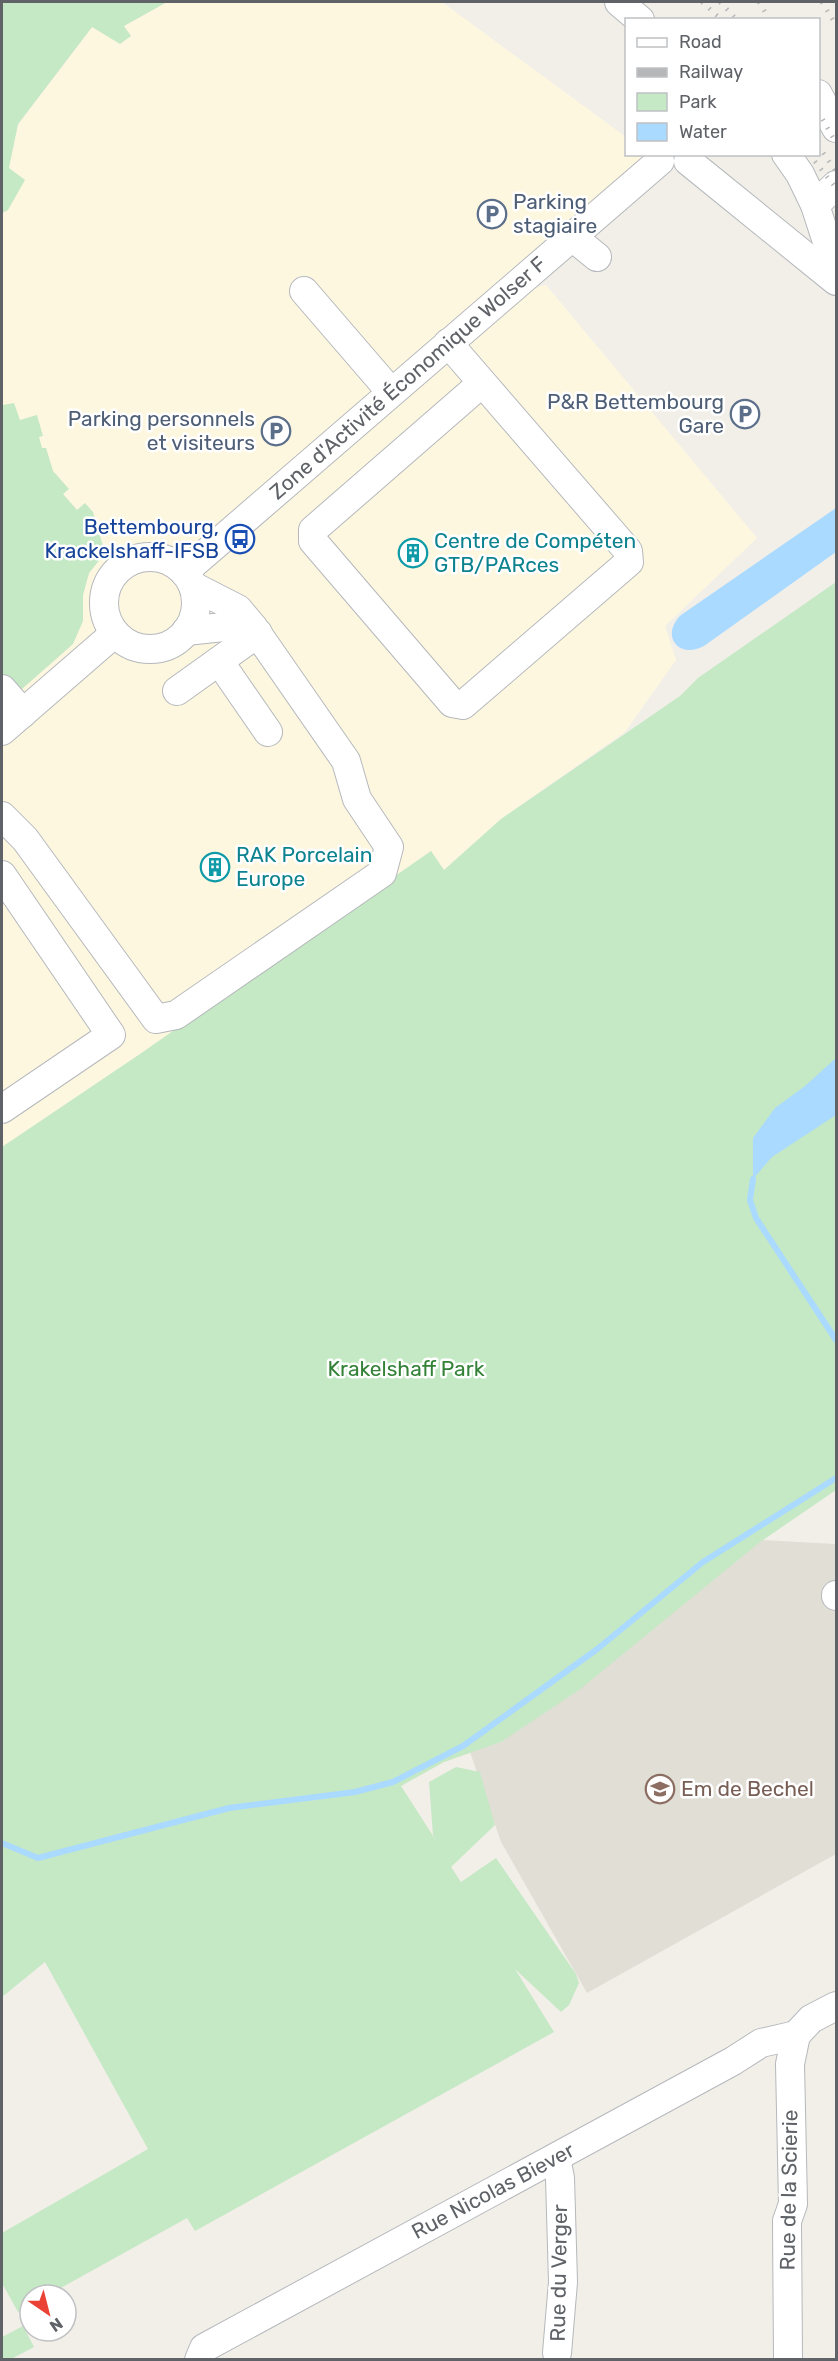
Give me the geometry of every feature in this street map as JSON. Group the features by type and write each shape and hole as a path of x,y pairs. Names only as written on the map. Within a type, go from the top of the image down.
{"street":[{"path":"619,2 638,18"},
{"path":"820,96 837,128"},
{"path":"787,156 800,174 815,205 826,239 837,249"},
{"name":"Zone d'Activité Économique Wolser F","path":"188,579 391,392 659,158 669,168 674,169 684,165 689,158 837,282"},
{"path":"815,205 837,185"},
{"path":"571,236 597,257"},
{"path":"304,291 391,392"},
{"path":"448,343 628,551 629,562 463,705 452,703 436,685 313,542 313,531 482,383"},
{"path":"2,816 25,840 156,1019 176,1015 382,873 389,847 357,799 346,761 256,630 238,609 188,579 172,563 159,558 145,557 119,568 110,580 105,593 104,607 107,621 115,633 128,643 143,648 159,648 174,642 186,631 194,617 196,601 188,579"},
{"path":"186,631 233,626 256,630"},
{"path":"177,690 219,661 256,630"},
{"path":"2,689 12,722 115,633"},
{"path":"219,661 268,732"},
{"path":"2,875 111,1035 2,1109"},
{"path":"795,2035 812,2019 837,2006"},
{"name":"Rue Nicolas Biever","path":"199,2360 204,2348 556,2158 733,2061 761,2043 795,2035"},
{"name":"Rue de la Scierie","path":"788,2360 787,2221 793,2204 790,2064 795,2035"},
{"name":"Rue du Verger","path":"556,2158 561,2178 563,2282 557,2354"}],"shaded area":[{"path":"167,2 442,2 625,136 625,156 650,156 505,294 546,285 757,538 665,626 676,660 625,732 501,819 444,870 431,851 140,1054 2,1147 2,674 14,688 83,621 83,595 89,573 105,553 77,510 63,494 68,489 53,471 46,448 42,449 38,437 42,436 36,415 20,421 2,403 2,213 8,210 8,169 18,125 93,26 124,26"},
{"name":"Em de Bechel","path":"762,1540 836,1544 836,1854 587,1993 501,1842 470,1752 501,1742 685,1602"}],"green space":[{"path":"2,2 167,2 124,26 131,36 120,44 92,27 18,124 9,168 25,180 8,210 2,213"},
{"path":"14,403 20,420 37,415 43,436 39,437 42,448 46,448 53,471 69,489 63,494 77,510 85,503 93,512 105,553 89,573 83,595 83,621 73,644 22,689 14,688 2,674 2,404"},
{"name":"Krakelshaff Park","path":"836,582 836,1490 760,1542 579,1690 501,1742 444,1762 401,1786 437,1842 433,1835 429,1782 456,1767 480,1772 495,1825 451,1867 461,1882 496,1858 576,1974 579,1983 569,2005 561,2012 515,1969 554,2032 195,2231 187,2218 70,2283 18,2283 18,2312 2,2283 2,2233 148,2149 45,1962 2,1997 2,1147 140,1054 431,851 444,870 501,819 680,696 698,678"},
{"path":"18,2329 18,2343 32,2343 34,2347 11,2359 2,2359 2,2337"}],"water":[{"path":"836,508 836,552 704,646 695,650 686,650 675,643 672,630 681,615"},
{"path":"836,1058 836,1115 772,1157 753,1179 753,1138 775,1108 805,1086"}],"waterway":[{"path":"753,1179 750,1200 756,1218 836,1340"},
{"path":"2,1843 38,1858 229,1808 355,1792 393,1782 463,1746 596,1650 703,1562 836,1478"}],"railway":[{"path":"702,2 720,18"},
{"path":"720,2 735,18"},
{"path":"759,2 769,18"},
{"path":"822,2 836,25"},
{"path":"820,115 836,143"},
{"path":"820,148 836,172"},
{"path":"811,156 836,188"}],"place":[{"name":"Parking stagiaire","path":"492,214"},
{"name":"P&R Bettembourg Gare","path":"745,414"},
{"name":"Parking personnels et visiteurs","path":"276,431"},
{"name":"Bettembourg, Krackelshaff-IFSB","path":"240,539"},
{"name":"Centre de Compéten GTB/PARces","path":"413,553"},
{"name":"RAK Porcelain Europe","path":"215,867"},
{"name":"Em de Bechel","path":"660,1789"}]}
